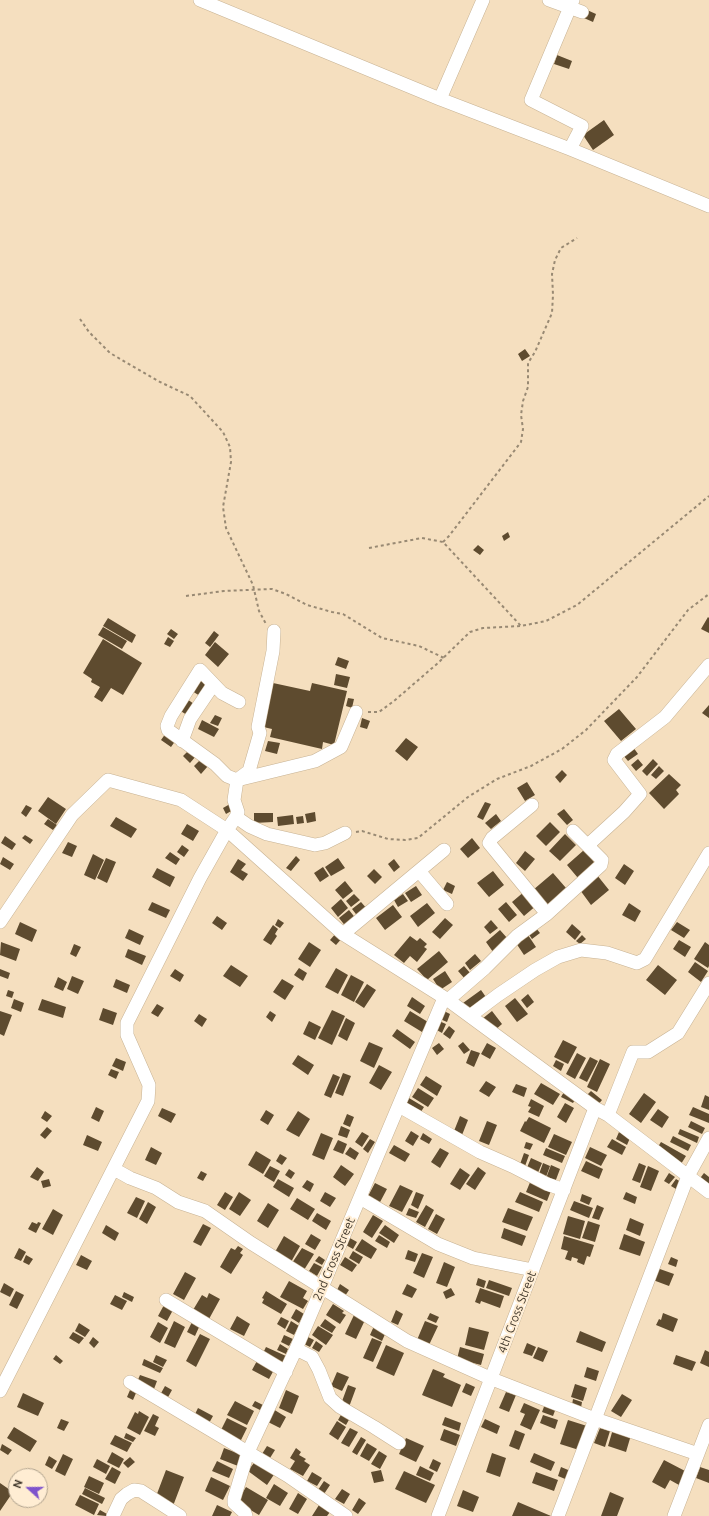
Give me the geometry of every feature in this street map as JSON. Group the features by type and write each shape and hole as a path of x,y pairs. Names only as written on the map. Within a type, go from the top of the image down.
{"street":[{"path":"200,0 440,99 570,149 709,206"},
{"path":"440,99 483,0"},
{"path":"549,0 575,7 531,100 582,126 570,149"},
{"path":"0,1391 148,1101 149,1085 127,1035 127,1023 200,878 227,830 236,818 238,812 234,800 237,780 249,772 260,734 258,727 273,651 274,631"},
{"path":"588,845 624,812 640,794 614,760 617,754 665,717 709,665"},
{"path":"238,702 222,693 200,670 171,716 167,726 168,730 215,764 227,776 237,780 315,761 341,747 356,712"},
{"path":"182,741 190,719 213,685"},
{"path":"0,922 72,815 108,780 181,800 227,830 343,934 446,999 595,1108 608,1115 709,1192"},
{"path":"532,805 492,838 489,844 547,914"},
{"path":"236,818 267,834 315,845 326,843 345,833"},
{"path":"446,999 485,968 517,936 547,914 601,865 602,860 573,831"},
{"path":"343,934 444,850"},
{"path":"470,1016 535,970 558,957 582,950 607,953 638,963 645,959 709,853"},
{"path":"419,871 447,904"},
{"path":"608,1115 633,1052 648,1052 678,1033 709,983"},
{"name":"2nd Cross Street","path":"246,1516 234,1502 234,1499 248,1452 286,1372 398,1106 446,999"},
{"path":"398,1106 480,1152 547,1184 564,1190"},
{"name":"4th Cross Street","path":"438,1516 595,1108"},
{"path":"558,1516 688,1176 709,1138"},
{"path":"114,1169 130,1178 156,1188 178,1202 205,1211 251,1243 407,1341 492,1379 595,1419 698,1454"},
{"path":"360,1198 438,1244 473,1258 533,1270"},
{"path":"166,1300 286,1372"},
{"path":"296,1349 312,1357 330,1398 340,1407 399,1443"},
{"path":"130,1382 288,1476 346,1516"},
{"path":"674,1516 709,1425"},
{"path":"113,1516 122,1499 134,1490 142,1491 180,1516"}],"path":[{"path":"443,542 521,442 523,429 521,415 523,401 528,387 528,363 535,352 552,313 552,274 555,260 562,248 577,238"},
{"path":"80,319 89,332 110,353 160,382 190,396 223,432 230,447 231,462 223,506 226,528 236,546 254,589 259,612 264,621 274,631"},
{"path":"356,712 379,712 394,702 444,658 470,632 483,628 521,626 546,621 577,605 709,496"},
{"path":"368,548 422,538 443,542 521,626"},
{"path":"186,596 224,591 272,589 286,594 307,605 343,614 382,638 419,646 444,658"},
{"path":"345,833 362,831 388,838 405,840 418,838 468,797 497,779 531,766 562,749 586,730 632,683 688,610 709,594"}],"building":[{"path":"587,10 596,14 593,22 584,18"},
{"path":"557,55 572,61 569,69 554,64"},
{"path":"604,120 614,135 593,150 583,135"},
{"path":"525,349 530,356 522,361 518,354"},
{"path":"508,532 510,537 504,541 502,536"},
{"path":"478,545 484,550 480,555 473,550"},
{"path":"708,617 709,618 709,633 701,629"},
{"path":"108,618 136,635 132,643 103,626"},
{"path":"103,627 127,641 122,649 98,635"},
{"path":"171,629 178,634 174,639 167,634"},
{"path":"214,631 219,635 210,647 205,643"},
{"path":"168,637 174,641 170,647 164,644"},
{"path":"103,639 142,663 123,695 111,688 102,702 94,697 100,687 91,682 92,679 83,673"},
{"path":"215,642 229,654 218,667 205,655"},
{"path":"338,657 349,661 346,669 335,665"},
{"path":"336,674 350,677 347,688 334,685"},
{"path":"199,680 207,684 200,696 192,691"},
{"path":"273,683 310,691 312,683 347,691 334,745 323,742 322,749 270,737 272,729 259,726"},
{"path":"348,698 354,699 352,708 346,706"},
{"path":"187,699 194,704 187,715 179,710"},
{"path":"709,705 709,718 702,713"},
{"path":"619,709 636,729 621,741 604,721"},
{"path":"215,715 222,718 218,726 210,723"},
{"path":"362,718 370,721 367,729 360,727"},
{"path":"202,720 219,729 214,737 198,729"},
{"path":"166,733 176,740 171,747 161,740"},
{"path":"406,738 418,747 407,761 395,751"},
{"path":"268,741 280,743 277,754 265,751"},
{"path":"633,747 638,754 628,761 623,755"},
{"path":"189,750 196,756 190,763 183,756"},
{"path":"201,759 208,766 201,774 194,766"},
{"path":"638,759 643,765 636,771 631,765"},
{"path":"653,759 658,764 647,776 642,771"},
{"path":"659,766 664,771 656,779 651,775"},
{"path":"562,770 567,775 560,783 555,777"},
{"path":"669,774 681,785 676,790 679,794 664,809 649,793"},
{"path":"527,782 535,795 525,801 517,788"},
{"path":"48,797 66,809 56,824 38,811"},
{"path":"485,802 491,804 483,820 477,817"},
{"path":"230,804 233,810 226,814 223,808"},
{"path":"26,805 32,808 26,817 21,813"},
{"path":"564,809 573,820 567,825 557,814"},
{"path":"315,812 316,821 307,823 305,814"},
{"path":"254,813 273,813 273,822 254,823"},
{"path":"496,814 501,821 491,829 485,823"},
{"path":"293,815 294,824 278,826 277,817"},
{"path":"303,816 304,823 297,824 296,817"},
{"path":"116,817 137,829 131,838 110,826"},
{"path":"48,819 57,825 53,830 44,824"},
{"path":"550,822 560,832 546,846 536,836"},
{"path":"187,824 199,831 193,841 181,834"},
{"path":"565,834 576,845 560,861 549,851"},
{"path":"25,835 33,840 30,844 22,838"},
{"path":"5,836 16,844 12,850 1,843"},
{"path":"472,838 480,848 468,858 460,849"},
{"path":"68,842 77,846 72,857 62,853"},
{"path":"182,845 189,850 184,857 177,852"},
{"path":"584,850 595,863 578,878 567,865"},
{"path":"525,851 535,859 525,871 516,863"},
{"path":"170,852 180,859 176,865 165,858"},
{"path":"93,854 104,860 95,880 84,875"},
{"path":"296,856 300,860 291,871 286,868"},
{"path":"3,857 14,864 10,870 0,864"},
{"path":"106,858 116,862 107,883 97,878"},
{"path":"338,858 345,868 331,876 325,867"},
{"path":"238,859 246,864 241,870 248,874 243,881 230,872"},
{"path":"394,859 400,867 394,872 388,864"},
{"path":"624,864 634,871 625,885 615,878"},
{"path":"323,867 329,876 320,882 314,873"},
{"path":"157,868 175,877 170,887 152,877"},
{"path":"374,869 382,877 375,884 367,876"},
{"path":"493,871 504,885 489,897 477,883"},
{"path":"553,873 566,888 547,905 533,890"},
{"path":"597,875 609,890 591,905 580,890"},
{"path":"345,881 353,891 343,899 335,890"},
{"path":"447,882 455,886 452,894 443,890"},
{"path":"416,886 422,895 411,902 405,893"},
{"path":"525,891 537,905 524,916 512,902"},
{"path":"354,894 360,900 351,907 346,901"},
{"path":"403,894 408,901 398,907 394,900"},
{"path":"341,899 348,908 338,917 331,908"},
{"path":"152,902 170,910 166,918 148,910"},
{"path":"361,902 368,910 359,918 352,909"},
{"path":"506,902 517,915 509,922 498,909"},
{"path":"427,903 435,913 418,927 410,916"},
{"path":"629,903 641,911 635,922 622,915"},
{"path":"393,905 402,917 385,930 376,918"},
{"path":"349,910 357,920 347,928 339,918"},
{"path":"217,916 227,923 222,930 212,923"},
{"path":"445,918 453,925 440,939 432,932"},
{"path":"278,919 284,923 280,928 275,925"},
{"path":"491,920 498,928 490,934 484,927"},
{"path":"20,922 37,930 32,942 15,934"},
{"path":"677,922 690,930 684,938 671,930"},
{"path":"572,924 581,932 575,940 566,932"},
{"path":"273,925 278,929 275,934 277,936 271,945 263,940"},
{"path":"536,928 540,933 532,939 528,933"},
{"path":"129,929 144,936 140,945 125,938"},
{"path":"500,930 508,939 493,952 486,942"},
{"path":"337,932 343,937 336,945 330,940"},
{"path":"528,935 536,947 524,955 516,943"},
{"path":"582,935 586,939 580,944 576,941"},
{"path":"410,936 417,941 420,938 427,944 424,947 427,949 417,962 410,956 404,963 394,955"},
{"path":"679,940 691,947 685,957 673,949"},
{"path":"1,942 20,949 16,961 0,955"},
{"path":"309,942 321,950 310,967 298,959"},
{"path":"705,942 709,945 708,968 694,959"},
{"path":"74,944 81,947 76,957 70,954"},
{"path":"128,949 146,956 142,965 125,957"},
{"path":"439,951 448,962 427,980 417,969"},
{"path":"475,954 481,961 470,970 465,963"},
{"path":"695,962 708,971 701,982 688,972"},
{"path":"231,965 248,976 240,987 223,976"},
{"path":"658,965 677,980 665,995 646,980"},
{"path":"464,966 471,974 465,979 458,971"},
{"path":"299,968 307,973 303,981 294,975"},
{"path":"336,968 348,975 338,994 325,987"},
{"path":"0,969 10,973 8,979 0,976"},
{"path":"175,969 184,975 180,982 170,976"},
{"path":"445,971 452,982 440,990 433,979"},
{"path":"351,975 364,982 354,1002 341,995"},
{"path":"72,976 84,981 78,994 67,989"},
{"path":"58,977 67,982 63,991 54,987"},
{"path":"116,979 130,985 127,993 113,987"},
{"path":"282,979 294,986 285,1000 273,992"},
{"path":"367,984 376,990 364,1008 355,1002"},
{"path":"8,990 14,992 12,998 6,996"},
{"path":"481,990 488,1000 470,1013 463,1003"},
{"path":"528,994 534,1002 527,1008 521,1000"},
{"path":"412,997 425,1006 420,1014 407,1006"},
{"path":"515,998 528,1014 517,1022 505,1006"},
{"path":"14,999 24,1003 21,1012 11,1008"},
{"path":"42,999 66,1007 63,1018 38,1010"},
{"path":"157,1004 164,1008 158,1017 151,1013"},
{"path":"103,1008 117,1013 113,1025 99,1020"},
{"path":"332,1010 345,1016 332,1045 318,1038"},
{"path":"0,1011 12,1015 4,1036 0,1034"},
{"path":"270,1011 276,1015 272,1022 266,1017"},
{"path":"410,1011 428,1022 422,1032 404,1021"},
{"path":"444,1011 450,1014 447,1022 440,1019"},
{"path":"492,1011 502,1024 493,1032 482,1019"},
{"path":"199,1014 207,1019 202,1027 194,1021"},
{"path":"346,1018 355,1023 347,1041 338,1036"},
{"path":"309,1021 321,1027 315,1040 303,1034"},
{"path":"439,1021 446,1024 442,1033 435,1029"},
{"path":"449,1026 455,1031 450,1039 443,1034"},
{"path":"397,1029 415,1042 410,1049 392,1036"},
{"path":"563,1040 577,1047 568,1064 554,1057"},
{"path":"369,1042 383,1048 374,1068 360,1061"},
{"path":"463,1042 470,1050 464,1054 458,1046"},
{"path":"439,1043 444,1049 437,1055 432,1048"},
{"path":"487,1043 496,1048 490,1059 481,1054"},
{"path":"471,1050 480,1053 474,1067 466,1063"},
{"path":"577,1053 586,1058 575,1079 566,1074"},
{"path":"298,1055 314,1065 308,1075 292,1064"},
{"path":"590,1057 598,1061 587,1082 579,1078"},
{"path":"116,1058 126,1062 123,1071 112,1066"},
{"path":"600,1059 610,1064 597,1092 587,1087"},
{"path":"556,1060 564,1064 561,1071 553,1066"},
{"path":"379,1065 392,1072 381,1090 369,1083"},
{"path":"111,1069 119,1072 116,1079 108,1075"},
{"path":"343,1073 351,1076 343,1096 335,1093"},
{"path":"333,1074 340,1077 331,1098 324,1095"},
{"path":"426,1076 442,1086 437,1096 420,1085"},
{"path":"486,1081 496,1087 489,1097 479,1091"},
{"path":"541,1083 560,1094 553,1105 534,1094"},
{"path":"516,1084 527,1088 524,1097 512,1092"},
{"path":"418,1088 434,1098 428,1107 412,1097"},
{"path":"591,1091 602,1100 598,1105 587,1095"},
{"path":"564,1092 576,1098 573,1103 561,1097"},
{"path":"644,1093 656,1102 641,1123 629,1114"},
{"path":"705,1095 709,1097 709,1110 701,1107"},
{"path":"409,1098 424,1107 419,1115 405,1106"},
{"path":"531,1099 544,1106 539,1117 528,1112 531,1107 528,1106"},
{"path":"565,1103 574,1108 566,1123 557,1117"},
{"path":"96,1107 104,1111 99,1122 91,1118"},
{"path":"693,1107 709,1114 709,1123 689,1115"},
{"path":"162,1108 176,1114 171,1123 158,1116"},
{"path":"658,1109 669,1117 662,1128 650,1120"},
{"path":"266,1110 274,1115 268,1125 260,1120"},
{"path":"45,1111 52,1116 47,1122 41,1118"},
{"path":"298,1111 310,1119 299,1137 286,1130"},
{"path":"347,1114 354,1117 350,1127 343,1124"},
{"path":"460,1116 468,1120 462,1135 454,1131"},
{"path":"529,1117 551,1128 544,1143 520,1131 525,1121 526,1122"},
{"path":"487,1121 497,1125 489,1145 479,1141"},
{"path":"691,1121 705,1128 702,1134 688,1127"},
{"path":"341,1126 350,1130 347,1138 338,1135"},
{"path":"47,1127 52,1131 45,1139 40,1135"},
{"path":"680,1129 699,1137 697,1143 678,1134"},
{"path":"411,1131 419,1136 413,1146 405,1141"},
{"path":"362,1132 369,1136 362,1147 355,1142"},
{"path":"619,1132 630,1138 627,1145 616,1139"},
{"path":"321,1133 333,1138 324,1160 312,1155"},
{"path":"423,1133 432,1139 429,1144 420,1139"},
{"path":"554,1134 572,1142 566,1155 548,1147"},
{"path":"87,1135 102,1142 98,1151 83,1145"},
{"path":"673,1136 691,1145 688,1151 670,1142"},
{"path":"370,1139 375,1142 368,1153 363,1149"},
{"path":"612,1139 626,1147 622,1155 607,1147"},
{"path":"338,1140 347,1144 343,1154 333,1150"},
{"path":"526,1142 533,1144 530,1150 524,1148"},
{"path":"661,1142 686,1156 681,1164 656,1150"},
{"path":"394,1145 410,1154 405,1162 389,1153"},
{"path":"151,1147 162,1153 156,1165 145,1160"},
{"path":"350,1147 359,1153 355,1160 345,1154"},
{"path":"590,1147 607,1155 601,1166 585,1158"},
{"path":"440,1148 449,1153 440,1168 431,1162"},
{"path":"546,1148 565,1156 562,1163 543,1155"},
{"path":"256,1151 271,1160 263,1174 248,1165"},
{"path":"524,1153 529,1155 524,1169 519,1167"},
{"path":"280,1154 287,1158 282,1165 276,1161"},
{"path":"531,1158 542,1163 537,1175 526,1170"},
{"path":"586,1161 603,1169 599,1179 581,1171"},
{"path":"543,1163 550,1166 546,1177 539,1174"},
{"path":"639,1163 646,1166 640,1183 632,1180"},
{"path":"341,1165 354,1174 345,1186 333,1177"},
{"path":"551,1165 560,1169 554,1185 545,1181"},
{"path":"270,1166 280,1171 274,1182 264,1176"},
{"path":"648,1166 659,1171 651,1191 640,1187"},
{"path":"37,1167 44,1172 38,1181 30,1177"},
{"path":"478,1167 486,1173 475,1190 466,1184"},
{"path":"460,1168 470,1175 460,1190 450,1184"},
{"path":"289,1169 295,1173 291,1179 285,1175"},
{"path":"201,1171 207,1174 203,1181 197,1178"},
{"path":"669,1173 675,1177 669,1184 664,1181"},
{"path":"704,1173 709,1177 709,1189 698,1181"},
{"path":"49,1179 51,1186 43,1188 41,1181"},
{"path":"278,1179 294,1188 289,1197 273,1187"},
{"path":"676,1179 681,1182 676,1189 671,1186"},
{"path":"307,1180 314,1184 310,1192 302,1187"},
{"path":"531,1180 552,1188 547,1201 526,1192"},
{"path":"375,1183 387,1189 379,1204 367,1198"},
{"path":"400,1185 413,1191 402,1212 389,1206"},
{"path":"225,1192 233,1197 225,1210 217,1205"},
{"path":"239,1192 251,1200 240,1216 229,1209"},
{"path":"325,1192 336,1198 330,1207 320,1201"},
{"path":"416,1192 424,1195 418,1209 411,1205"},
{"path":"520,1192 543,1202 539,1212 515,1202"},
{"path":"626,1192 637,1197 635,1204 623,1199"},
{"path":"582,1194 592,1198 589,1205 580,1201"},
{"path":"136,1197 145,1201 137,1218 127,1213"},
{"path":"297,1198 315,1209 308,1220 290,1209"},
{"path":"574,1201 593,1208 589,1218 570,1210"},
{"path":"148,1202 156,1207 147,1224 139,1219"},
{"path":"268,1203 279,1210 268,1228 257,1221"},
{"path":"426,1205 434,1210 425,1227 416,1222"},
{"path":"597,1205 604,1208 599,1220 592,1218"},
{"path":"409,1208 419,1212 416,1218 406,1215"},
{"path":"508,1208 533,1217 527,1231 502,1222"},
{"path":"53,1209 63,1215 53,1235 42,1229"},
{"path":"317,1213 331,1221 326,1230 312,1221"},
{"path":"436,1214 445,1219 437,1234 428,1229"},
{"path":"373,1215 383,1221 372,1238 363,1232"},
{"path":"568,1216 585,1221 580,1239 563,1234"},
{"path":"630,1218 644,1224 640,1236 626,1230"},
{"path":"588,1221 600,1225 595,1242 582,1238"},
{"path":"32,1222 37,1224 38,1222 41,1223 36,1233 28,1229"},
{"path":"203,1224 211,1228 201,1246 193,1242"},
{"path":"106,1225 119,1233 115,1241 102,1233"},
{"path":"385,1225 399,1235 394,1243 379,1233"},
{"path":"504,1228 526,1236 522,1246 501,1238"},
{"path":"311,1234 321,1240 315,1250 305,1244"},
{"path":"624,1234 645,1242 640,1256 619,1249"},
{"path":"379,1235 390,1242 387,1248 375,1241"},
{"path":"284,1236 300,1246 291,1262 275,1252"},
{"path":"564,1236 594,1245 590,1257 587,1256 584,1265 577,1262 578,1259 572,1257 571,1261 565,1259 568,1251 561,1249"},
{"path":"348,1237 357,1242 353,1249 344,1244"},
{"path":"362,1239 377,1249 371,1259 355,1250"},
{"path":"238,1246 243,1249 240,1253 243,1255 231,1274 220,1267 231,1248 235,1250"},
{"path":"19,1248 26,1252 21,1261 14,1258"},
{"path":"302,1248 314,1254 304,1270 292,1263"},
{"path":"408,1250 418,1254 415,1262 405,1259"},
{"path":"353,1251 363,1257 359,1264 349,1258"},
{"path":"422,1253 433,1257 424,1278 413,1273"},
{"path":"26,1255 33,1259 29,1265 23,1262"},
{"path":"81,1255 92,1261 87,1270 76,1265"},
{"path":"319,1256 325,1260 322,1265 315,1261"},
{"path":"345,1257 357,1265 352,1272 340,1265"},
{"path":"671,1257 678,1260 676,1267 668,1264"},
{"path":"444,1262 455,1267 447,1287 436,1283"},
{"path":"314,1263 322,1267 317,1276 309,1271"},
{"path":"657,1268 674,1274 669,1286 653,1280"},
{"path":"185,1272 196,1278 184,1300 173,1294"},
{"path":"478,1278 486,1281 484,1288 476,1285"},
{"path":"489,1280 512,1288 509,1296 486,1288"},
{"path":"289,1281 307,1291 303,1298 308,1301 303,1309 280,1297"},
{"path":"4,1283 14,1289 10,1297 0,1292"},
{"path":"340,1284 349,1290 345,1296 337,1290"},
{"path":"407,1284 417,1289 412,1298 402,1294"},
{"path":"451,1288 455,1295 446,1299 443,1292"},
{"path":"480,1288 504,1296 500,1308 481,1301 480,1304 475,1302"},
{"path":"16,1291 24,1295 17,1309 9,1305"},
{"path":"266,1291 287,1304 281,1314 262,1303 264,1299 262,1298"},
{"path":"124,1292 134,1297 132,1302 122,1297"},
{"path":"209,1293 220,1299 209,1319 193,1310 202,1295 207,1298"},
{"path":"115,1295 127,1301 122,1310 110,1304"},
{"path":"333,1304 344,1311 342,1313 346,1315 340,1324 326,1315"},
{"path":"164,1305 173,1310 167,1321 158,1316"},
{"path":"296,1309 304,1314 299,1323 291,1318"},
{"path":"396,1310 403,1314 398,1325 391,1322"},
{"path":"430,1313 439,1317 436,1323 427,1319"},
{"path":"663,1313 678,1319 673,1332 656,1325 659,1319 661,1320"},
{"path":"354,1315 365,1320 356,1339 345,1334"},
{"path":"237,1316 250,1324 244,1336 230,1329"},
{"path":"281,1317 289,1321 285,1329 277,1324"},
{"path":"325,1319 336,1327 332,1333 320,1326"},
{"path":"174,1321 185,1327 175,1348 164,1343"},
{"path":"291,1321 299,1326 294,1335 286,1331"},
{"path":"425,1321 438,1326 429,1345 417,1340"},
{"path":"158,1322 168,1328 160,1343 150,1337"},
{"path":"192,1322 200,1325 195,1336 187,1332"},
{"path":"79,1323 90,1330 85,1337 75,1331"},
{"path":"318,1326 333,1335 326,1345 312,1335"},
{"path":"374,1326 386,1332 382,1341 370,1335"},
{"path":"469,1327 489,1332 484,1350 465,1345"},
{"path":"580,1331 606,1342 602,1352 576,1342"},
{"path":"73,1332 84,1338 79,1344 69,1338"},
{"path":"200,1334 210,1339 196,1367 186,1361"},
{"path":"284,1335 293,1339 289,1346 281,1342"},
{"path":"93,1337 99,1342 94,1348 89,1343"},
{"path":"308,1337 314,1340 310,1347 304,1344"},
{"path":"372,1338 382,1342 373,1362 363,1358"},
{"path":"316,1341 323,1346 319,1352 312,1348"},
{"path":"527,1343 536,1347 532,1356 523,1353"},
{"path":"280,1344 288,1349 286,1354 277,1350"},
{"path":"386,1345 404,1353 394,1376 376,1368"},
{"path":"266,1347 286,1356 281,1366 263,1353"},
{"path":"460,1347 484,1354 481,1365 457,1359"},
{"path":"538,1347 548,1351 543,1362 533,1358"},
{"path":"705,1350 709,1352 709,1367 700,1363"},
{"path":"56,1355 63,1361 60,1364 53,1359"},
{"path":"156,1355 167,1360 163,1367 153,1362"},
{"path":"676,1355 696,1362 692,1371 673,1364"},
{"path":"144,1359 163,1368 160,1373 142,1365"},
{"path":"258,1359 275,1368 269,1379 252,1370"},
{"path":"587,1367 599,1371 596,1381 584,1377"},
{"path":"433,1369 445,1374 443,1377 461,1385 452,1407 422,1395"},
{"path":"337,1372 349,1377 342,1391 331,1386"},
{"path":"140,1375 157,1381 154,1389 137,1382"},
{"path":"466,1383 475,1387 471,1396 462,1392"},
{"path":"575,1384 587,1388 583,1401 571,1397"},
{"path":"348,1385 356,1388 349,1407 341,1404"},
{"path":"165,1386 172,1390 167,1399 160,1395"},
{"path":"130,1390 136,1393 133,1400 127,1397"},
{"path":"286,1390 299,1396 292,1414 279,1408"},
{"path":"506,1392 516,1395 509,1412 499,1408"},
{"path":"23,1393 44,1403 38,1416 17,1407"},
{"path":"622,1394 632,1400 621,1417 611,1411"},
{"path":"573,1399 582,1402 581,1408 572,1405"},
{"path":"235,1401 254,1411 247,1425 227,1415"},
{"path":"255,1401 265,1406 262,1411 252,1406"},
{"path":"524,1403 540,1410 531,1430 520,1425 525,1414 520,1412"},
{"path":"545,1404 556,1408 553,1416 542,1412"},
{"path":"198,1408 213,1416 208,1425 193,1418"},
{"path":"273,1409 286,1417 280,1428 266,1421"},
{"path":"139,1411 149,1417 140,1435 127,1428 135,1412 138,1414"},
{"path":"342,1413 350,1418 346,1425 338,1420"},
{"path":"153,1414 159,1417 155,1426 159,1428 155,1436 144,1431"},
{"path":"543,1415 558,1420 555,1429 540,1423"},
{"path":"445,1417 461,1423 459,1431 442,1425"},
{"path":"227,1418 247,1428 240,1442 219,1434"},
{"path":"61,1419 69,1422 64,1431 57,1428"},
{"path":"485,1419 500,1426 497,1434 481,1427"},
{"path":"568,1420 587,1426 579,1450 560,1444"},
{"path":"337,1421 346,1427 338,1440 329,1434"},
{"path":"14,1427 37,1441 30,1452 7,1438"},
{"path":"350,1428 358,1432 349,1447 341,1443"},
{"path":"600,1428 610,1431 605,1447 594,1443"},
{"path":"444,1429 460,1435 456,1446 440,1440"},
{"path":"613,1429 631,1435 626,1452 608,1446"},
{"path":"515,1430 525,1434 519,1450 509,1446"},
{"path":"126,1433 136,1438 133,1442 124,1438"},
{"path":"115,1435 132,1443 127,1452 110,1444"},
{"path":"361,1437 366,1440 357,1455 352,1452"},
{"path":"406,1438 424,1446 416,1462 399,1454"},
{"path":"367,1443 377,1449 369,1461 360,1456"},
{"path":"2,1444 12,1450 8,1455 0,1450"},
{"path":"267,1446 275,1450 270,1458 262,1454"},
{"path":"224,1448 242,1455 238,1466 220,1459"},
{"path":"296,1448 301,1452 299,1455 306,1459 304,1461 310,1465 303,1476 290,1469 295,1461 290,1458"},
{"path":"379,1451 387,1456 380,1469 371,1464"},
{"path":"112,1452 124,1459 119,1468 107,1462"},
{"path":"492,1453 506,1458 500,1477 486,1472"},
{"path":"534,1453 555,1462 551,1471 530,1462"},
{"path":"63,1454 73,1459 65,1476 55,1471"},
{"path":"49,1456 57,1461 52,1469 45,1465"},
{"path":"130,1457 135,1462 128,1468 123,1463"},
{"path":"97,1459 110,1466 106,1474 93,1467"},
{"path":"433,1459 441,1463 437,1472 429,1468"},
{"path":"256,1460 275,1473 267,1485 248,1471"},
{"path":"664,1460 687,1472 679,1485 670,1480 665,1489 652,1482"},
{"path":"217,1461 233,1469 229,1478 212,1471"},
{"path":"420,1466 434,1473 430,1481 416,1475"},
{"path":"112,1467 121,1472 115,1484 105,1479"},
{"path":"561,1467 573,1472 570,1481 558,1476"},
{"path":"700,1467 709,1470 709,1483 696,1478"},
{"path":"166,1470 184,1477 173,1506 155,1499"},
{"path":"381,1470 384,1481 374,1483 371,1472"},
{"path":"404,1471 435,1485 426,1503 395,1489"},
{"path":"312,1472 322,1478 317,1486 307,1481"},
{"path":"536,1472 558,1480 554,1491 532,1483"},
{"path":"89,1476 104,1483 99,1494 84,1487"},
{"path":"211,1477 230,1486 223,1500 205,1491"},
{"path":"324,1481 330,1485 324,1494 318,1490"},
{"path":"0,1483 8,1489 8,1499 0,1511"},
{"path":"274,1484 288,1493 280,1506 266,1498"},
{"path":"246,1487 268,1500 259,1515 237,1502"},
{"path":"85,1488 105,1498 102,1504 82,1494"},
{"path":"342,1489 350,1494 344,1504 335,1499"},
{"path":"463,1490 479,1497 473,1512 457,1506"},
{"path":"610,1492 624,1498 617,1516 601,1516"},
{"path":"298,1493 307,1499 298,1514 289,1509"},
{"path":"80,1495 99,1504 94,1515 75,1505"},
{"path":"359,1498 366,1503 358,1514 352,1510"},
{"path":"518,1502 551,1516 512,1516"},
{"path":"217,1505 232,1512 230,1516 212,1516"},
{"path":"319,1505 330,1512 327,1516 312,1516"},
{"path":"100,1510 107,1514 106,1516 97,1515"}]}
